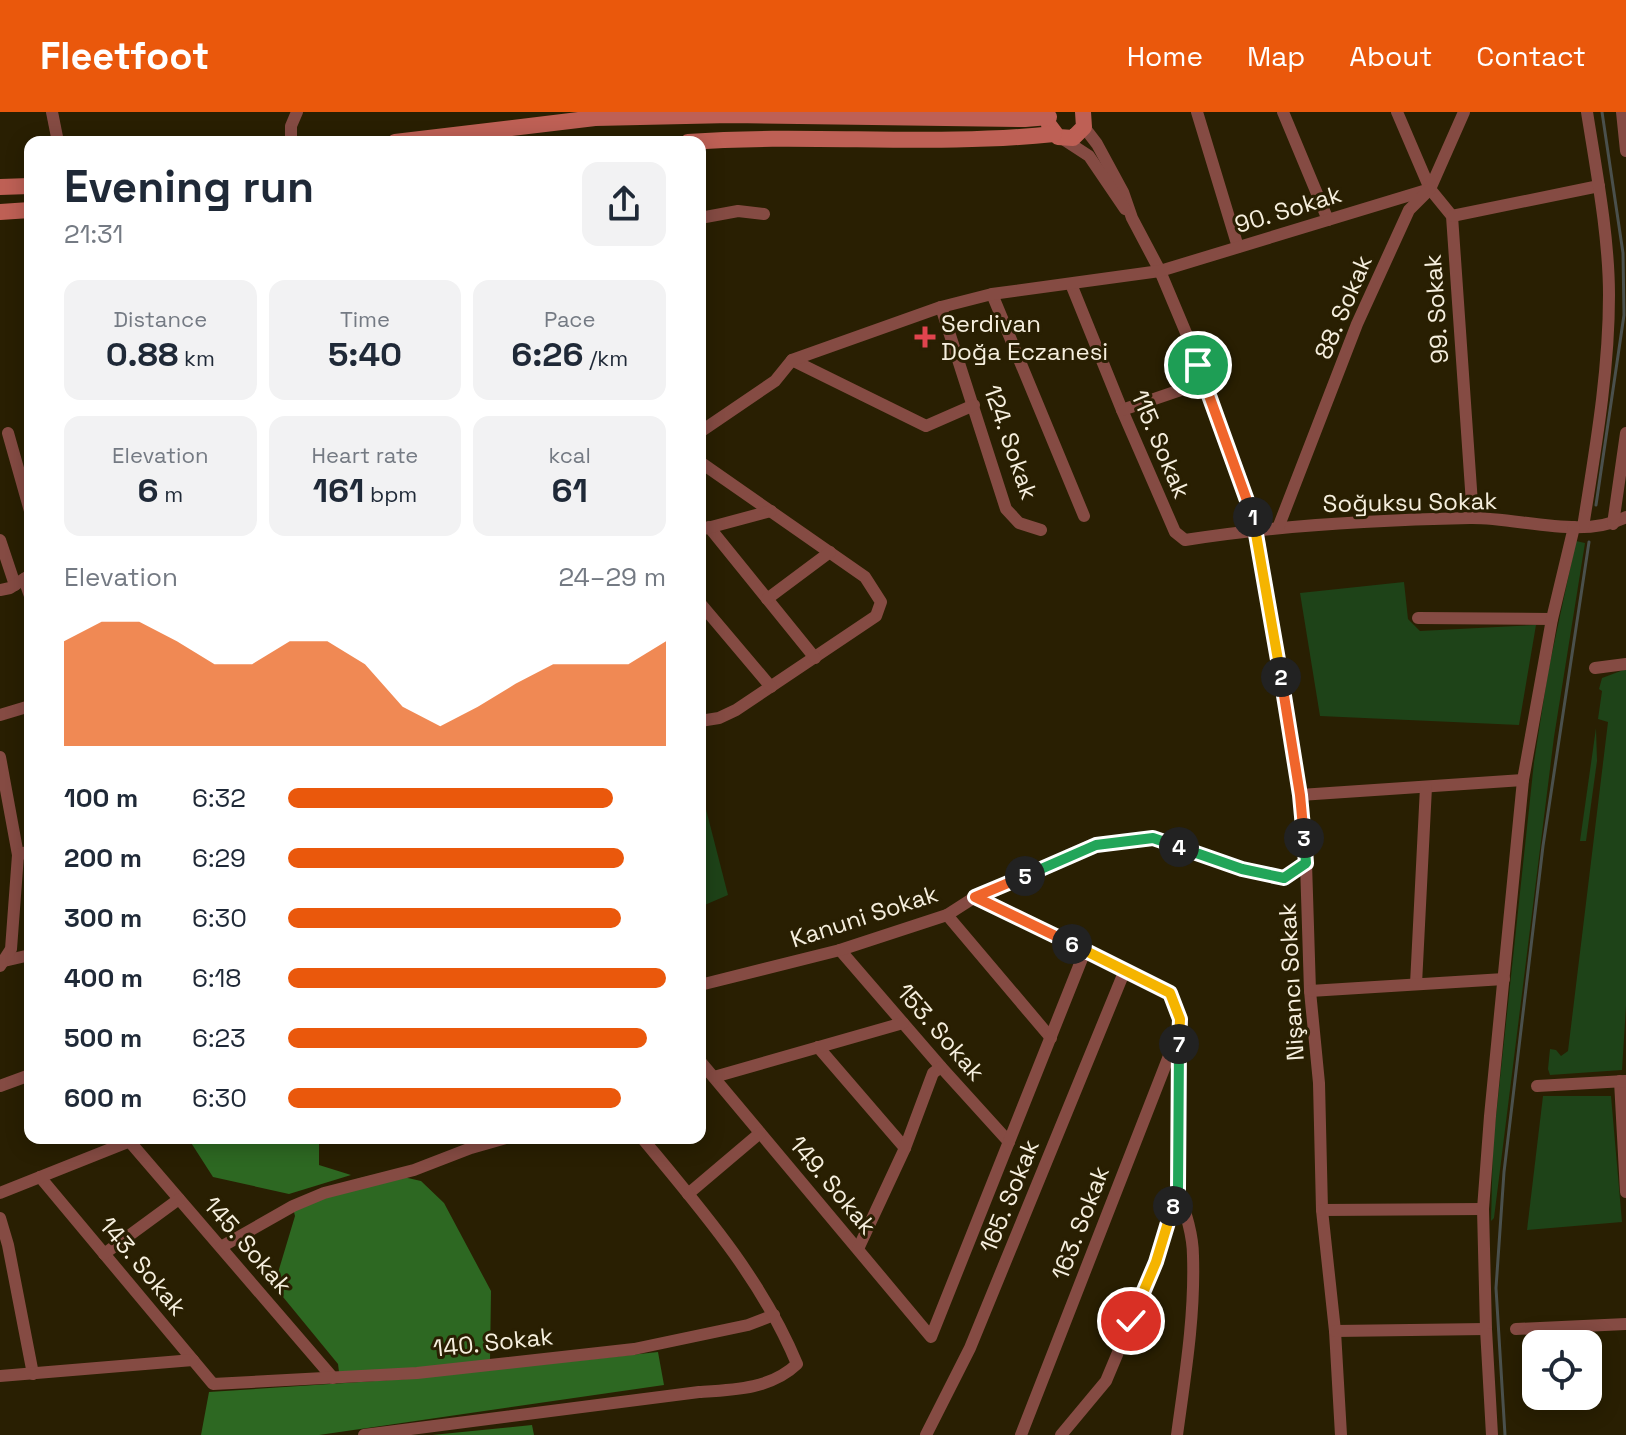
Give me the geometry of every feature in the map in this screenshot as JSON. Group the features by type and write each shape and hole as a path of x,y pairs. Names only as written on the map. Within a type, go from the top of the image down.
{"main road":[{"path":"439,136 594,115 1025,119 1050,114 1049,126 1058,136"},
{"path":"706,141 1077,136 1086,118"},
{"path":"0,187 24,186"},
{"path":"0,212 24,210"}],"street":[{"path":"52,112 57,136"},
{"path":"291,136 291,126 297,112"},
{"path":"1197,112 1238,247"},
{"path":"1283,112 1328,220"},
{"path":"1397,112 1430,189 1452,216 1599,186"},
{"name":"88. Sokak","path":"1278,528 1357,324 1409,210 1430,189 1464,112"},
{"path":"1492,1435 1483,1209 1523,780 1552,619 1579,527 1601,409 1609,294 1599,186 1587,112"},
{"path":"1622,112 1626,151"},
{"path":"1086,118 1123,192 1132,218"},
{"path":"1058,136 1089,156 1132,218"},
{"name":"90. Sokak","path":"792,360 941,307 992,294 1160,271 1430,189"},
{"path":"706,217 738,211 764,214"},
{"name":"99. Sokak","path":"1452,216 1473,518"},
{"name":"Nişancı Sokak","path":"1132,218 1160,271 1257,529 1300,795 1306,863 1310,991 1319,1083 1322,1210 1335,1331 1341,1435"},
{"name":"115. Sokak","path":"1071,284 1175,532"},
{"path":"992,294 1084,516"},
{"name":"124. Sokak","path":"941,307 1006,509 1019,523 1041,530"},
{"path":"706,428 775,381 792,360 926,426 974,405"},
{"path":"1122,410 1204,382"},
{"path":"8,433 24,481"},
{"path":"1613,524 1626,433"},
{"path":"706,466 865,577 881,602 876,616 815,658 719,718 706,720"},
{"path":"706,527 771,511"},
{"path":"1613,524 1626,517"},
{"name":"Soğuksu Sokak","path":"1175,532 1185,540 1257,529 1473,518 1579,527 1613,524"},
{"path":"1613,524 1626,529"},
{"path":"706,530 815,658"},
{"path":"0,540 23,579 0,590"},
{"path":"767,599 830,552"},
{"path":"706,610 771,687"},
{"path":"1418,618 1552,619"},
{"path":"1595,668 1626,664"},
{"path":"0,715 24,708"},
{"path":"0,757 24,845"},
{"path":"1300,795 1523,780"},
{"path":"1416,984 1426,787"},
{"name":"Kanuni Sokak","path":"706,984 840,950 947,915 975,897 1096,845 1153,838 1242,869 1284,878 1306,863"},
{"path":"2,963 11,949 24,865"},
{"path":"975,897 1170,993 1180,1019 1178,1190 1156,1262 1106,1381 1061,1435"},
{"path":"947,915 1051,1038"},
{"name":"153. Sokak","path":"840,950 1009,1142"},
{"path":"1009,1142 1085,951"},
{"path":"2,963 24,957"},
{"name":"165. Sokak","path":"926,1435 970,1348 1125,970"},
{"path":"1310,991 1504,979"},
{"path":"714,1077 903,1023"},
{"name":"163. Sokak","path":"1021,1435 1180,1028"},
{"path":"818,1047 905,1148"},
{"path":"858,1249 905,1148 933,1073 941,1067"},
{"name":"149. Sokak","path":"706,1068 931,1337 1009,1142"},
{"path":"0,1086 24,1077"},
{"path":"1537,1086 1623,1081 1626,1189"},
{"path":"688,1194 760,1133"},
{"path":"0,1193 122,1144"},
{"name":"145. Sokak","path":"139,1144 179,1199 333,1378"},
{"path":"221,1247 293,1206 324,1193 414,1170 485,1144"},
{"path":"364,1435 746,1388 784,1376 797,1364 774,1315 749,1275 647,1144"},
{"name":"143. Sokak","path":"40,1177 213,1384"},
{"path":"1177,1435 1187,1362 1193,1254 1187,1217 1178,1190"},
{"path":"104,1254 179,1199"},
{"path":"1322,1210 1483,1209"},
{"path":"0,1218 33,1374"},
{"name":"140. Sokak","path":"213,1384 417,1373 634,1349 748,1325 774,1315"},
{"path":"1516,1329 1626,1324"},
{"path":"1335,1331 1486,1329"},
{"path":"0,1376 193,1360"}],"green space":[{"path":"1576,541 1585,543 1554,737 1494,1218 1491,1221 1493,1144 1534,762 1548,672"},
{"path":"1404,582 1408,619 1420,631 1536,625 1519,725 1320,716 1300,593"},
{"path":"1626,669 1626,1006 1622,1070 1550,1075 1550,1049 1561,1056 1568,1051 1608,722 1598,719 1602,691 1599,689 1602,678"},
{"path":"1596,728 1597,761 1586,841 1580,841"},
{"path":"706,809 728,895 706,904"},
{"path":"1543,1096 1611,1096 1622,1222 1527,1230"},
{"path":"192,1144 319,1144 319,1165 351,1175 289,1194 213,1177"},
{"path":"386,1173 421,1181 444,1203 491,1291 490,1361 356,1374 339,1372 338,1364 274,1286 295,1216 292,1204 349,1181"},
{"path":"658,1352 664,1385 319,1435 201,1435 209,1392 406,1379"},
{"path":"532,1425 534,1435 432,1435"}],"waterway":[{"path":"1596,505 1624,315 1623,253 1602,112"},
{"path":"1505,1435 1496,1288 1504,1172 1543,846 1589,542"}],"place":[{"name":"Serdivan Doğa Eczanesi","path":"925,337"}],"route":[{"path":"1131,1321 1156,1262 1178,1190 1180,1019 1170,993 975,897 1096,845 1153,838 1242,869 1284,878 1306,863 1300,795 1257,529 1198,365"}]}
